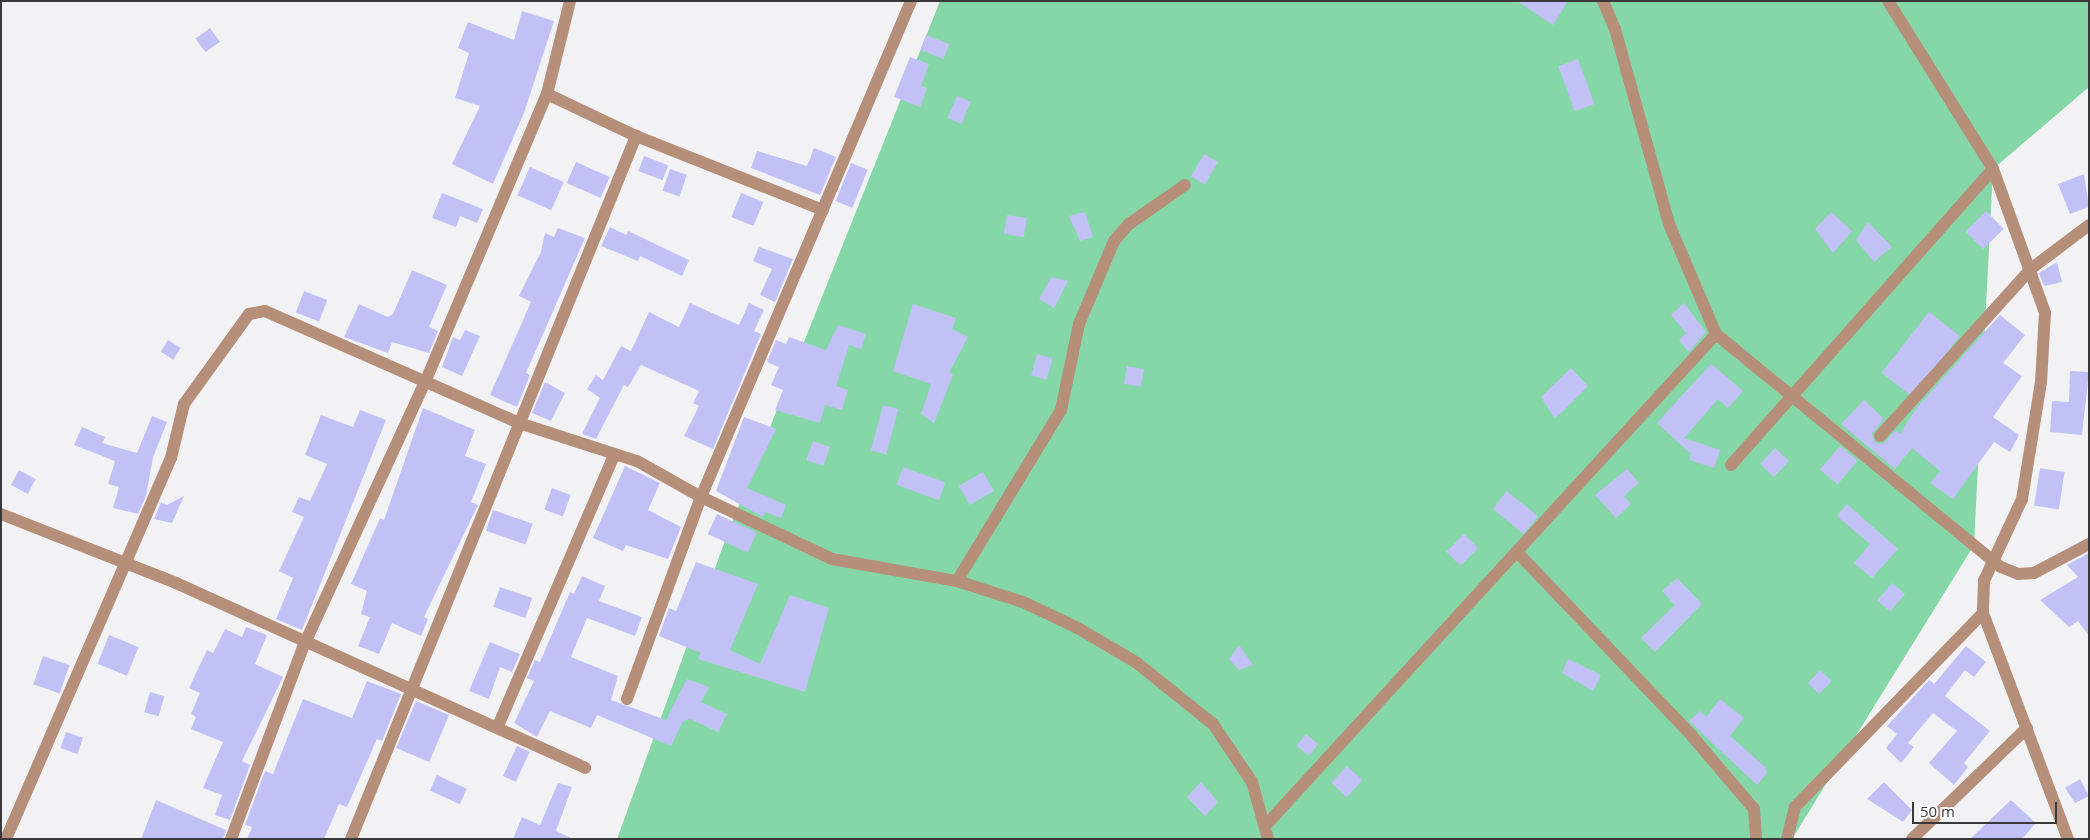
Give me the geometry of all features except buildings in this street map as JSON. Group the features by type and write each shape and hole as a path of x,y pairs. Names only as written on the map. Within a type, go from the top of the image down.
{"street":[{"path":"231,839 304,645 426,380 547,94 570,1"},
{"path":"627,699 701,497 912,1"},
{"path":"1603,1 1615,29 1669,224 1716,334 1792,398 2009,571 2034,573 2089,544"},
{"path":"1888,1 1993,169 2032,268 2045,312 2041,382 2022,499 1984,581 1983,614 2068,839"},
{"path":"547,94 636,136 823,210"},
{"path":"350,839 636,136"},
{"path":"1732,465 1993,169"},
{"path":"957,581 1061,410 1079,324 1114,241 1129,224 1186,185"},
{"path":"1880,436 2032,268 2089,225"},
{"path":"6,839 171,458 184,404 249,314 265,311 426,380 519,423 637,461 701,497 832,559 957,581 1053,615 1112,646 1169,686 1213,724 1233,748 1252,782 1266,825 1268,839"},
{"path":"1266,825 1716,334"},
{"path":"498,726 614,454"},
{"path":"1,514 124,566 176,583 304,645 498,726 585,768"},
{"path":"1517,552 1692,736 1754,809 1756,839"},
{"path":"1787,839 1795,807 1983,614"},
{"path":"1912,839 2027,728"}],"green space":[{"path":"940,1 2089,1 2089,87 1993,169 1974,545 1792,839 617,839 727,535"}]}
